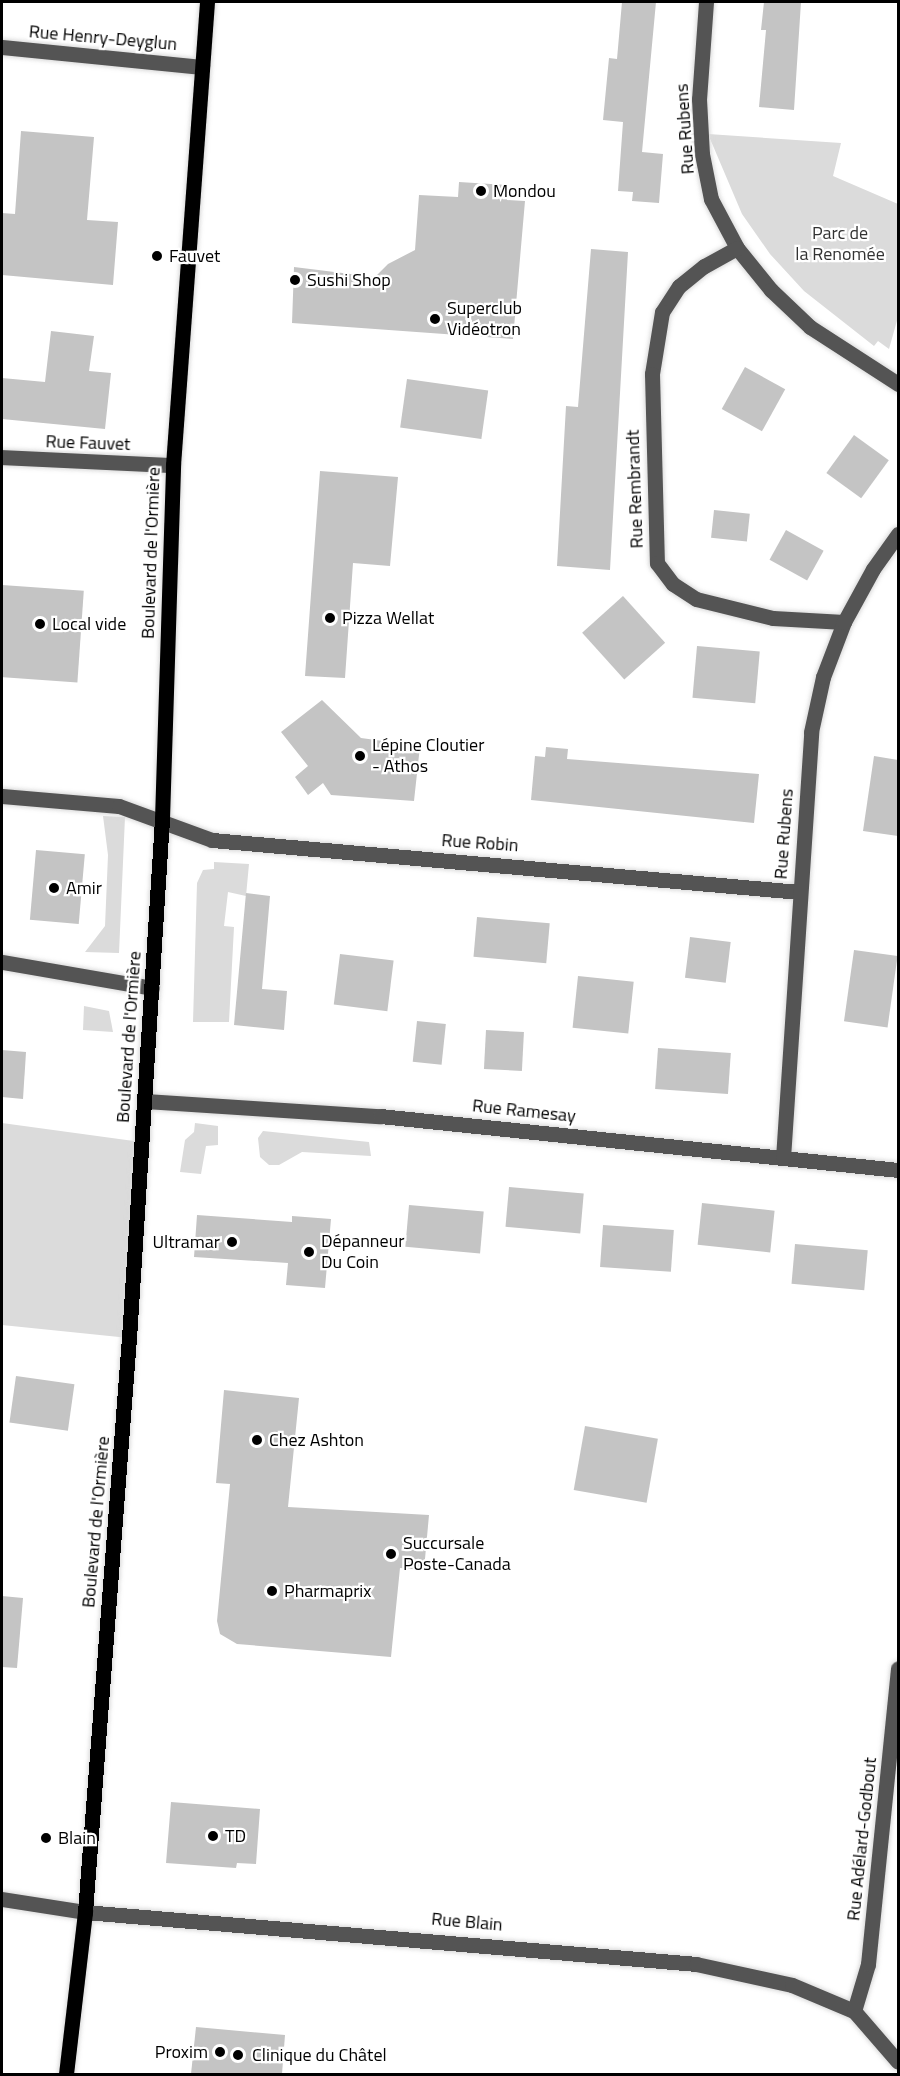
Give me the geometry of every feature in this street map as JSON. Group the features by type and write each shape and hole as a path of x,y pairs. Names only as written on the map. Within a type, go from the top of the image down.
{"main road":[{"name":"Boulevard de l'Ormière","path":"66,2074 86,1912 145,1101 162,819 173,465 207,2"}],"street":[{"name":"Rue Rubens","path":"706,2 699,99 702,154 711,200 737,248 771,290 810,327 898,384"},
{"name":"Rue Henry-Deyglun","path":"2,47 202,67"},
{"name":"Rue Rembrandt","path":"737,248 704,266 679,286 662,312 652,374 657,563 673,584 696,599 773,618 843,622"},
{"name":"Rue Fauvet","path":"2,457 173,465"},
{"name":"Rue Rubens","path":"783,1158 811,732 823,677 843,622 898,534"},
{"name":"Rue Robin","path":"2,796 119,806 162,819 212,840 799,892"},
{"path":"2,962 152,987"},
{"name":"Rue Ramesay","path":"145,1101 380,1116 898,1170"},
{"name":"Rue Adélard-Godbout","path":"854,2011 868,1964 898,1669"},
{"name":"Rue Blain","path":"2,1899 86,1912 696,1964 792,1985 854,2011 898,2062"}],"green space":[{"name":"Parc de la Renomée","path":"708,134 841,143 833,176 898,204 898,317 889,349 878,341 874,346 804,291 770,254 742,214"},
{"path":"103,816 125,817 119,953 85,952 105,926 108,855"},
{"path":"214,862 249,864 246,896 228,892 224,926 234,927 229,1022 193,1022 197,883 203,870 214,869"},
{"path":"84,1006 109,1011 113,1032 83,1030"},
{"path":"2,1123 141,1142 129,1338 2,1325"},
{"path":"195,1123 218,1126 218,1145 206,1146 201,1174 180,1172 185,1140 194,1132"},
{"path":"263,1131 369,1142 371,1156 302,1152 279,1165 269,1165 260,1157 258,1138"}],"building":[{"path":"622,2 656,2 642,152 663,154 659,203 632,201 633,192 618,191 623,122 603,120 609,58 617,59"},
{"path":"764,2 801,2 794,110 759,107 766,30 761,30"},
{"path":"21,131 94,137 87,220 118,222 113,285 2,275 2,213 15,214"},
{"path":"459,182 507,185 507,200 525,201 513,339 292,323 294,267 375,277 388,264 415,250 419,195 458,197"},
{"path":"591,249 628,252 610,570 557,566 566,406 578,407"},
{"path":"51,331 94,336 89,371 111,373 105,429 2,419 2,378 45,382"},
{"path":"745,367 785,389 762,431 722,409"},
{"path":"407,379 488,390 481,439 400,428"},
{"path":"854,435 889,460 861,498 826,473"},
{"path":"320,471 398,477 390,566 353,563 345,678 305,676"},
{"path":"714,510 750,514 747,542 711,538"},
{"path":"786,530 824,551 807,581 770,560"},
{"path":"2,585 84,591 77,682 2,677"},
{"path":"623,596 665,643 624,680 582,633"},
{"path":"697,646 760,651 755,703 692,698"},
{"name":"Lépine Cloutier - Athos","path":"322,700 361,738 420,746 414,801 331,795 323,783 308,795 295,777 308,766 281,732"},
{"path":"546,747 568,749 567,759 759,774 754,823 531,800 535,756 545,757"},
{"path":"874,756 898,760 898,836 863,831"},
{"path":"36,850 85,854 79,924 30,920"},
{"path":"246,893 270,896 262,989 287,991 284,1030 234,1025"},
{"path":"477,917 550,923 546,963 474,957"},
{"path":"690,937 731,942 726,983 685,978"},
{"path":"854,950 898,956 888,1027 844,1021"},
{"path":"340,954 394,961 387,1011 334,1005"},
{"path":"578,976 634,982 628,1034 573,1028"},
{"path":"417,1021 446,1024 442,1065 413,1062"},
{"path":"486,1030 524,1032 522,1071 484,1069"},
{"path":"658,1048 731,1053 728,1094 655,1089"},
{"path":"2,1050 26,1052 23,1099 2,1097"},
{"path":"509,1187 584,1194 580,1233 506,1227"},
{"path":"702,1203 775,1211 770,1252 698,1245"},
{"path":"409,1205 484,1212 480,1253 405,1247"},
{"path":"197,1215 292,1222 292,1216 331,1219 325,1288 286,1285 288,1263 194,1257"},
{"path":"603,1225 674,1230 671,1272 600,1267"},
{"path":"795,1244 868,1250 864,1290 792,1284"},
{"path":"16,1376 74,1384 68,1431 9,1423"},
{"path":"224,1390 299,1398 288,1507 429,1515 424,1570 400,1568 391,1657 237,1644 220,1634 217,1621 230,1484 216,1483"},
{"path":"585,1426 658,1439 647,1503 574,1490"},
{"path":"2,1596 23,1598 17,1668 2,1667"},
{"name":"TD","path":"171,1802 260,1809 256,1864 237,1863 236,1868 166,1863"},
{"name":"Clinique du Châtel","path":"196,2027 285,2035 282,2074 191,2074"}],"place":[{"name":"Mondou","path":"481,191"},
{"name":"Fauvet","path":"157,256"},
{"name":"Sushi Shop","path":"295,280"},
{"name":"Superclub Vidéotron","path":"435,319"},
{"name":"Pizza Wellat","path":"330,618"},
{"name":"Local vide","path":"40,624"},
{"name":"Lépine Cloutier - Athos","path":"360,756"},
{"name":"Amir","path":"54,888"},
{"name":"Ultramar","path":"232,1242"},
{"name":"Dépanneur Du Coin","path":"309,1252"},
{"name":"Chez Ashton","path":"257,1440"},
{"name":"Succursale Poste-Canada","path":"391,1554"},
{"name":"Pharmaprix","path":"272,1591"},
{"name":"TD","path":"213,1836"},
{"name":"Blain","path":"46,1838"},
{"name":"Proxim","path":"220,2052"},
{"name":"Clinique du Châtel","path":"238,2055"}]}
